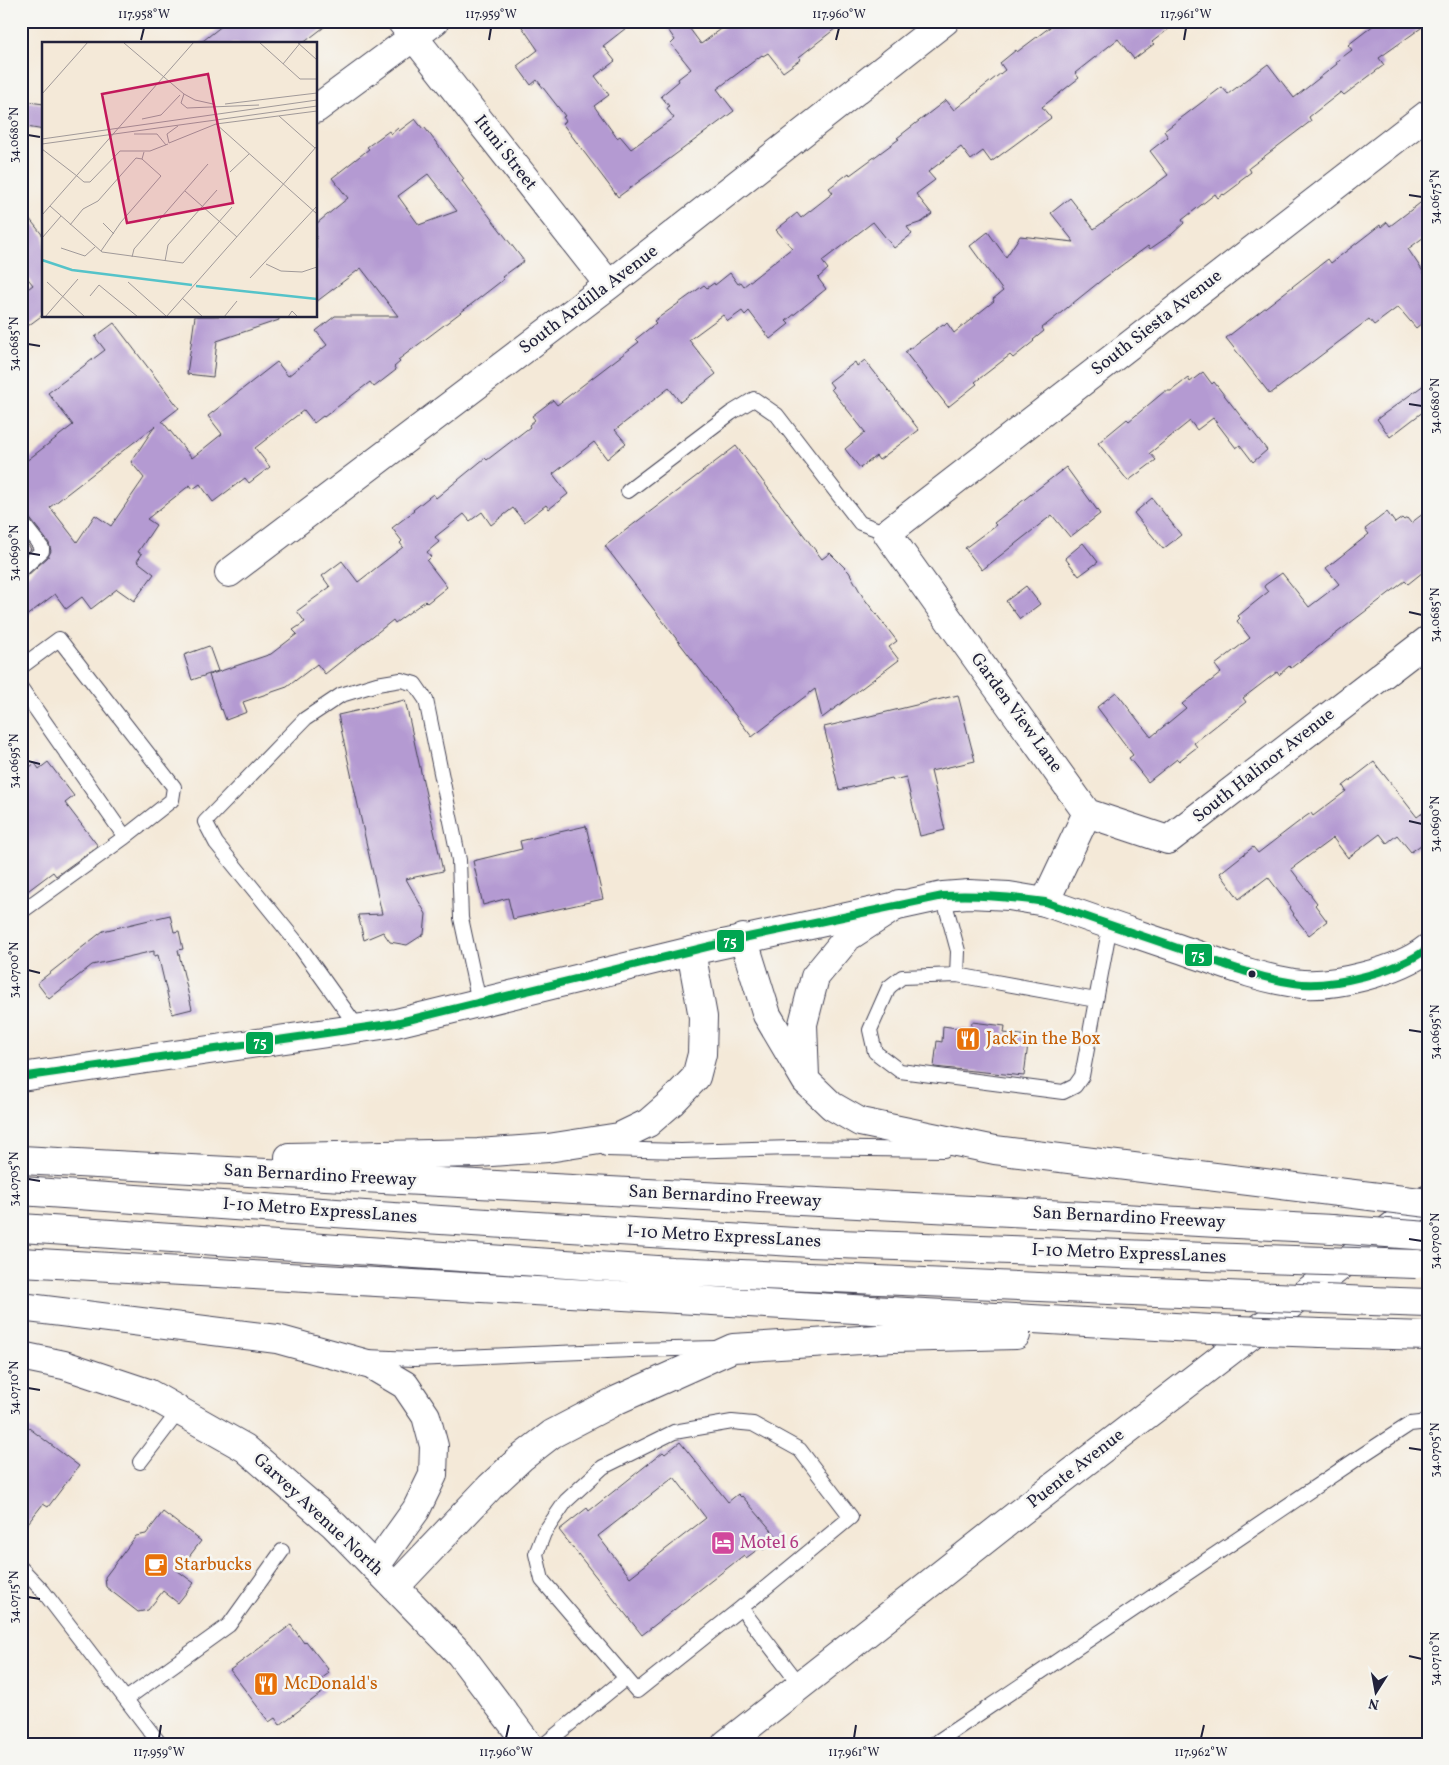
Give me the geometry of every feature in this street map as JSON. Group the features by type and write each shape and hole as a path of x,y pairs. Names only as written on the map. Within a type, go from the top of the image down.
{"main road":[{"path":"318,107 407,30 435,21"},
{"name":"South Ardilla Avenue","path":"229,573 609,285 945,21"},
{"name":"Ituni Street","path":"407,30 609,285"},
{"name":"South Siesta Avenue","path":"887,533 1428,114"},
{"name":"Garden View Lane","path":"887,533 1088,813"},
{"name":"South Halinor Avenue","path":"1088,813 1168,840 1428,640"},
{"path":"1045,902 1088,813"},
{"path":"22,1076 396,1023 691,950 943,896 970,894 1009,896 1045,902 1252,974 1296,984 1328,983 1360,977 1395,966 1428,948"},
{"path":"806,1081 803,1024 815,977 848,937 899,904"},
{"path":"743,938 767,1015 806,1081 832,1106 860,1122 995,1150 1428,1203"},
{"path":"64,1162 478,1154 548,1148 618,1137 648,1123 696,1077 702,1054 703,1017 691,950"},
{"name":"San Bernardino Freeway","path":"21,1160 1332,1229 1428,1236"},
{"name":"I-10 Metro ExpressLanes","path":"21,1191 810,1243 1422,1265"},
{"name":"Puente Avenue","path":"726,1744 1058,1483 1428,1198"},
{"name":"I-10 Metro ExpressLanes","path":"21,1228 672,1271 1428,1303"},
{"path":"21,1262 1210,1329 1428,1336"},
{"path":"21,1307 277,1339 371,1365 405,1385 426,1416 434,1446 433,1476 416,1510 375,1566"},
{"path":"394,1587 490,1487 521,1458 552,1434 618,1400 733,1348 893,1338 1210,1329"},
{"name":"Garvey Avenue North","path":"21,1356 64,1365 148,1393 245,1448 334,1525 460,1654 528,1744"}],"lane":[{"path":"628,491 731,413 754,400 776,415 860,523 887,533"},
{"path":"21,521 42,548 42,551 21,570"},
{"path":"21,667 60,639 174,787 172,800 125,837 21,912"},
{"path":"358,1028 298,944 216,843 205,822 305,718 341,695 377,684 401,680 415,684 426,700 458,860 461,918 478,1002"},
{"path":"21,688 125,837"},
{"path":"943,896 958,951 957,975"},
{"path":"1096,1000 957,975 902,977 888,987 870,1030 875,1052 900,1071 1063,1092 1075,1086 1082,1076 1110,925"},
{"path":"548,1148 681,1151 793,1148 995,1150"},
{"path":"336,1355 414,1359 733,1348"},
{"path":"140,1462 178,1411"},
{"path":"732,1422 753,1424 800,1450 851,1517 741,1608 637,1690 542,1580 536,1554 544,1532 566,1501 603,1467 674,1432 732,1422"},
{"path":"934,1744 1355,1459 1410,1424 1428,1422"},
{"path":"126,1699 229,1625 282,1551"},
{"path":"21,1568 43,1591 160,1744"},
{"path":"741,1608 800,1685"},
{"path":"545,1744 626,1678"}],"building":[{"path":"228,21 332,21 305,42 202,42"},
{"path":"518,21 635,21 603,46 615,61 595,76 609,95 594,106 617,138 620,136 631,149 674,118 667,109 669,106 661,96 691,69 671,44 675,40 662,21 684,21 701,44 732,21 845,21 783,72 768,53 762,55 717,89 734,111 618,197 562,123 566,121 563,117 565,116 537,80 531,85 517,66 538,50"},
{"path":"1058,21 1179,21 1134,59 1118,39 1075,73 1079,78 1042,107 1051,118 991,162 983,151 971,160 961,147 928,172 935,180 916,194 932,214 922,222 907,227 912,234 894,248 873,222 822,261 828,269 818,278 826,289 786,321 789,324 770,339 749,311 745,315 742,311 728,321 723,315 689,340 716,374 680,402 669,388 615,430 626,443 607,459 594,442 553,474 568,494 549,509 546,505 524,522 513,508 491,525 482,512 470,521 464,514 435,537 439,542 427,552 431,557 427,561 447,587 427,603 425,601 395,623 393,620 325,674 317,664 287,687 243,702 247,712 226,720 209,675 271,654 297,634 293,630 305,622 297,611 330,587 322,576 342,561 358,582 403,547 400,543 402,541 392,528 413,510 433,494 436,498 485,458 487,460 530,427 529,425 535,420 532,416 553,400 557,405 639,342 636,339 656,323 654,321 704,285 707,288 714,283 715,285 730,273 738,284 741,282 744,286 792,248 776,230 797,213 801,218 833,193 829,188 899,139 897,138 946,100 954,110 1005,70 1000,63"},
{"path":"1379,21 1428,21 1428,23 1379,58 1384,65 1344,95 1341,92 1309,117 1311,121 1249,168 1251,172 1239,181 1240,183 1218,198 1215,194 1182,220 1184,223 1172,234 1150,249 1148,246 1103,279 1042,328 1044,331 1034,341 1013,358 1010,355 975,382 977,384 948,407 905,352 943,324 944,326 947,323 954,333 994,301 993,299 1003,291 970,246 988,232 1006,257 1020,236 1074,242 1051,213 1070,198 1094,229 1168,175 1150,151 1168,137 1164,131 1222,87 1228,94 1268,64 1294,98 1337,64 1336,62 1352,50 1348,45"},
{"path":"21,101 42,104 42,130 21,126"},
{"path":"415,119 423,129 425,128 464,179 462,181 524,261 502,277 504,279 398,360 400,362 394,367 396,370 374,387 370,382 314,423 304,410 255,448 270,467 249,483 245,478 213,502 200,484 193,489 190,485 147,519 156,525 138,552 142,554 137,561 154,574 134,601 117,589 91,609 82,597 66,609 55,594 21,620 21,579 48,557 51,551 49,543 28,516 21,512 21,465 73,425 48,393 105,350 95,337 114,323 179,408 162,421 192,458 222,434 208,416 277,362 288,376 327,345 316,331 335,316 398,316 361,268 318,300 318,222 348,198 332,178 369,149 367,147 389,131 391,134 398,128 399,131","holes":["428,174 457,211 419,225 398,196","155,426 131,462 144,478 111,526 95,515 77,542 50,507"]},
{"path":"1428,197 1428,234 1408,249 1428,279 1428,318 1416,328 1398,307 1374,325 1369,319 1270,394 1226,338 1328,259 1331,263 1380,225 1381,227 1387,222 1390,226"},
{"path":"21,208 42,234 42,315 21,331 21,294 33,285 21,270"},
{"path":"195,318 278,318 279,320 217,341 213,377 187,374"},
{"path":"865,360 919,430 879,460 876,456 860,468 845,449 865,432 831,389 833,387 829,382 855,362 857,366"},
{"path":"1203,372 1212,384 1214,382 1267,450 1253,462 1240,445 1236,448 1213,418 1197,430 1190,421 1150,453 1156,460 1128,481 1098,443 1127,419 1129,421 1165,391 1171,391 1188,378 1190,382"},
{"path":"1428,382 1428,408 1390,437 1377,419"},
{"path":"736,446 822,559 830,553 849,572 863,597 897,641 889,647 899,660 822,718 815,689 752,737 605,546"},
{"path":"1066,467 1100,514 1070,537 1052,515 982,570 965,548"},
{"path":"1152,498 1181,535 1163,549 1134,513"},
{"path":"1428,510 1428,568 1408,584 1405,581 1291,668 1289,666 1279,675 1277,672 1243,698 1246,702 1194,743 1197,747 1179,761 1177,759 1148,782 1129,758 1133,755 1097,707 1116,692 1151,737 1186,708 1182,704 1221,673 1215,665 1250,638 1237,621 1240,618 1238,616 1268,592 1264,587 1265,585 1282,573 1309,607 1339,584 1326,568 1369,534 1365,529 1387,512 1395,523 1402,518 1404,520 1407,518 1411,523"},
{"path":"21,536 31,549 21,558"},
{"path":"1083,543 1098,562 1079,576 1065,558"},
{"path":"1026,586 1040,604 1020,619 1006,601"},
{"path":"209,646 218,671 192,680 184,655"},
{"path":"958,695 975,761 931,771 945,830 920,836 906,777 893,780 892,778 839,790 824,727"},
{"path":"405,700 443,871 406,879 426,914 424,934 407,945 390,942 383,932 364,940 358,915 382,914 338,715"},
{"path":"48,762 74,796 65,803 98,846 56,876 53,872 21,896 21,774 35,763 39,769"},
{"path":"1374,762 1417,817 1428,809 1428,840 1411,852 1397,835 1387,843 1380,834 1348,858 1333,838 1291,869 1317,903 1315,905 1327,921 1309,935 1293,915 1291,907 1268,877 1239,899 1220,873 1253,847 1258,853 1305,817 1311,813 1313,816 1346,791 1343,786"},
{"path":"586,826 603,899 513,919 508,898 483,905 473,861 522,849 520,841"},
{"path":"170,915 174,932 179,931 183,949 178,950 192,1009 172,1014 158,955 154,956 154,951 92,965 49,999 37,983 103,931"},
{"path":"972,1022 1005,1026 1004,1033 1029,1036 1024,1076 934,1067 937,1041 942,1042 943,1026 971,1030"},
{"path":"21,1422 79,1466 48,1507 43,1504 21,1532"},
{"name":"Motel 6","path":"680,1442 728,1502 738,1494 742,1496 778,1538 763,1550 761,1547 746,1558 744,1555 642,1635 559,1530 587,1508 589,1511 663,1452 665,1454","holes":["674,1477 706,1518 630,1577 598,1536"]},
{"path":"163,1512 201,1541 178,1571 194,1583 178,1603 163,1591 148,1610 138,1612 106,1587 105,1577 136,1536 146,1534"},
{"path":"291,1625 304,1643 306,1641 328,1669 329,1673 321,1679 324,1684 321,1687 324,1691 280,1725 275,1718 269,1722 230,1670"}],"transit line":[{"name":"75","path":"21,1077 396,1023 743,938 943,896 994,896 1045,902 1243,971 1294,983 1326,983 1364,976 1400,964 1428,948"}],"place":[{"name":"Jack in the Box","path":"968,1039"},
{"name":"Motel 6","path":"723,1543"},
{"name":"Starbucks","path":"156,1565"},
{"name":"McDonald's","path":"266,1684"}]}
